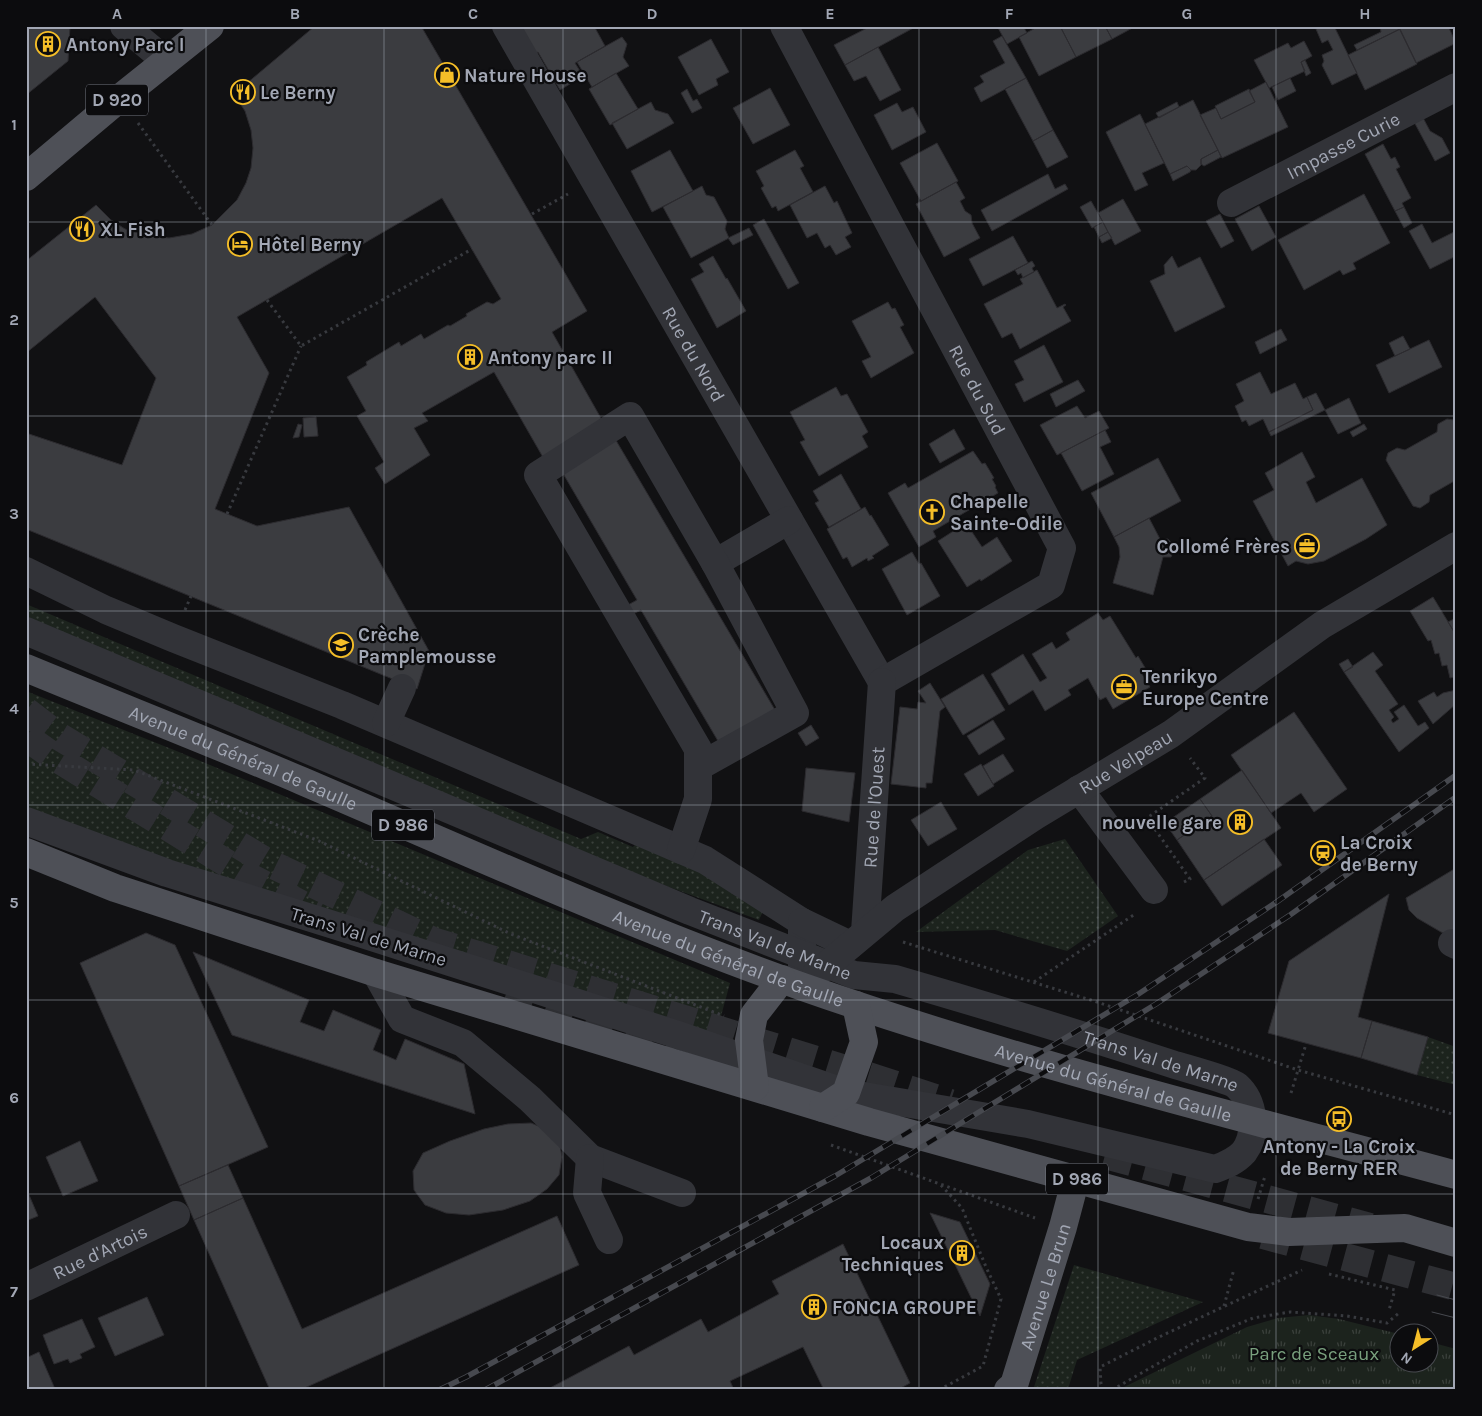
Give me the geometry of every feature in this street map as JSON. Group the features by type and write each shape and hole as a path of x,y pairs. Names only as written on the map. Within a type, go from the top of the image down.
{"main road":[{"name":"D 920","path":"26,177 210,26"},
{"name":"Avenue du Général de Gaulle","path":"26,668 300,780 522,876 792,983 856,1005 1078,1074 1456,1176"},
{"name":"D 986","path":"26,852 115,888 376,973 869,1122 1248,1227 1289,1232 1405,1228 1456,1243"},
{"path":"755,1087 749,1040 754,1015 792,983"},
{"path":"823,1108 846,1093 864,1042 856,1005"},
{"name":"Avenue Le Brun","path":"1008,1390 1014,1385 1017,1376 1063,1227 1076,1178"}],"street":[{"path":"124,26 166,61"},
{"name":"Rue du Nord","path":"506,26 882,682"},
{"name":"Rue du Sud","path":"784,26 1062,548 1051,585 882,682"},
{"name":"Impasse Curie","path":"1231,203 1456,86"},
{"path":"680,850 698,799 698,767 698,749 538,475 630,416 715,564 795,713 698,767"},
{"path":"715,564 789,520"},
{"name":"Rue Velpeau","path":"792,983 827,965 904,902 1035,816 1171,734 1322,625 1456,546"},
{"path":"26,571 106,610 386,723 706,860 802,922 858,938"},
{"name":"Trans Val de Marne","path":"26,631 690,911 827,965 854,975 903,981 1236,1085 1249,1100 1252,1122 1251,1138 1244,1152 1232,1162 1215,1169 1028,1124 846,1093 751,1060 375,938 167,873 26,820"},
{"name":"Rue de l'Ouest","path":"858,938 882,682"},
{"path":"386,723 402,688"},
{"path":"1079,789 1154,890"},
{"path":"802,922 802,955 792,983 854,975"},
{"path":"376,973 402,1019 463,1043 530,1099 590,1158 682,1192"},
{"path":"590,1158 587,1193 609,1240"},
{"name":"Rue d'Artois","path":"26,1287 176,1215"}],"path":[{"path":"120,98 212,225"},
{"path":"532,214 594,179"},
{"path":"228,514 301,346 472,249"},
{"path":"267,300 301,346"},
{"path":"26,764 134,770 319,841 511,934 725,1016"},
{"path":"1182,884 1190,879 1147,818 1205,778"},
{"path":"1034,982 1135,914"},
{"path":"900,941 1094,1001 1298,1070 1456,1115"},
{"path":"1291,1093 1306,1044"},
{"path":"939,1390 983,1366 1001,1299 962,1208 939,1182 1035,1218"},
{"path":"1224,1306 1234,1269"},
{"path":"1104,1390 1100,1367 1302,1270"},
{"path":"1329,1274 1395,1290 1389,1310"},
{"path":"1112,1390 1197,1341 1253,1318 1290,1312 1347,1316 1387,1323 1399,1313"}],"green space":[{"path":"26,604 581,839 598,832 633,847 638,841 697,868 764,909 759,920 620,869 26,623"},
{"path":"26,691 179,752 730,983 714,1042 26,812"},
{"path":"1065,839 1118,916 1067,951 995,930 916,932 1028,850"},
{"path":"1428,1037 1456,1047 1456,1085 1417,1075"},
{"path":"1074,1265 1203,1302 1077,1360 1068,1389 1033,1390"},
{"name":"Parc de Sceaux","path":"1309,1315 1339,1319 1390,1332 1390,1374 1440,1374 1440,1345 1456,1349 1456,1390 1118,1390 1247,1327 1278,1318"}],"building":[{"name":"Antony Parc I","path":"26,26 70,26 68,61 26,95"},
{"name":"Antony parc II","path":"315,26 421,26 587,311 552,332 602,420 544,459 494,372 422,413 428,421 414,428 430,455 385,484 375,468 384,462 357,416 366,411 347,377 367,365 366,362 399,342 401,346 421,334 424,339 448,325 450,326 487,302 493,304 501,299 442,198 237,317 269,373 215,509 257,526 349,507 429,651 417,689 26,529 26,433 122,465 156,378 95,297 26,353 26,261 96,205 111,220 125,229 151,236 169,238 192,234 212,225 237,200 251,168 253,148 251,130 245,111 234,94"},
{"path":"518,26 594,26 605,46 575,63 583,76 560,90 538,52 534,54"},
{"path":"871,26 917,26 845,65 834,45"},
{"path":"997,26 1023,26 1027,33 1007,44"},
{"path":"1039,26 1060,26 1076,57 1039,76 1019,37"},
{"path":"1060,26 1105,26 1112,39 1076,57"},
{"path":"1105,26 1136,26 1112,39"},
{"path":"1322,26 1334,26 1357,73 1332,85 1322,65 1324,61 1322,55 1333,50 1328,40 1322,43 1316,29"},
{"path":"1380,26 1398,26 1400,29 1357,50 1354,45 1381,32"},
{"path":"1398,26 1448,26 1456,43 1416,63"},
{"path":"1400,29 1417,64 1365,90 1348,55"},
{"path":"1002,36 1026,78 981,102 974,88 984,82 980,76 1005,63 993,41"},
{"path":"622,37 627,44 623,57 629,66 592,87 577,62"},
{"path":"711,39 729,72 716,79 718,85 699,95 678,57"},
{"path":"1304,41 1312,56 1301,62 1305,71 1269,88 1254,60 1288,43 1291,48"},
{"path":"878,47 901,90 880,101 866,76 854,81 845,65"},
{"path":"1305,60 1311,73 1306,76 1301,62"},
{"path":"616,73 638,109 610,125 589,89"},
{"path":"1026,78 1053,130 1033,141 1005,89"},
{"path":"1290,78 1296,91 1278,100 1272,87"},
{"path":"1266,82 1288,127 1222,158 1200,115 1216,108 1221,119 1255,102 1249,91"},
{"path":"770,88 790,125 753,144 733,108"},
{"path":"687,89 693,101 697,99 702,108 692,113 681,93"},
{"path":"1249,89 1255,102 1221,119 1215,106"},
{"path":"1193,100 1218,150 1201,159 1201,165 1196,170 1191,170 1187,166 1170,174 1145,124"},
{"path":"651,102 655,110 668,114 674,123 627,149 612,123"},
{"path":"1177,102 1179,107 1159,118 1156,113"},
{"path":"897,103 902,112 913,107 926,132 892,150 874,115"},
{"path":"1140,114 1164,163 1142,173 1148,185 1135,191 1106,132"},
{"path":"1421,114 1430,131 1442,138 1450,153 1435,161 1412,118"},
{"path":"1053,130 1068,157 1047,168 1033,141"},
{"path":"937,143 958,181 921,201 900,163"},
{"path":"1383,144 1391,159 1395,157 1400,167 1396,169 1411,198 1402,203 1404,207 1395,211 1365,154"},
{"path":"670,150 693,191 652,212 631,171"},
{"path":"795,150 804,166 800,168 813,192 778,211 776,206 772,208 761,188 764,186 756,171"},
{"path":"1218,150 1221,157 1204,166 1201,164 1201,159"},
{"path":"1187,166 1191,170 1190,172 1173,181 1170,174"},
{"path":"1048,174 1055,189 1065,184 1068,189 992,231 981,210"},
{"path":"956,182 965,198 960,201 965,211 971,215 972,223 980,238 944,257 916,204"},
{"path":"702,186 706,195 714,197 727,221 725,229 729,238 691,258 663,207"},
{"path":"825,186 834,203 837,201 852,233 845,237 851,247 836,255 830,245 825,248 817,233 807,238 790,205"},
{"path":"1364,194 1390,243 1353,263 1356,269 1343,275 1340,270 1304,290 1278,240"},
{"path":"1123,199 1141,231 1115,245 1098,213"},
{"path":"1091,201 1103,222 1092,228 1080,207"},
{"path":"1259,206 1276,237 1252,251 1235,219"},
{"path":"1404,207 1412,223 1404,228 1395,211"},
{"path":"1220,214 1234,241 1221,248 1206,221"},
{"path":"764,219 799,283 788,289 753,225"},
{"path":"1103,222 1108,232 1099,237 1094,227"},
{"path":"1422,224 1432,243 1456,231 1456,256 1430,269 1409,231"},
{"path":"749,228 753,235 733,245 728,238"},
{"path":"1108,232 1112,238 1102,243 1099,237"},
{"path":"1013,236 1028,263 983,286 969,259"},
{"path":"713,256 746,311 717,328 691,279 704,272 699,264"},
{"path":"1172,256 1178,268 1200,257 1225,307 1175,332 1150,281 1165,274 1164,265"},
{"path":"1032,261 1035,266 1032,268 1034,272 1023,278 1021,273 1018,275 1015,270"},
{"path":"1037,270 1057,308 1066,305 1063,307 1071,321 1020,349 1012,333 1002,338 984,304 1023,284 1020,279"},
{"path":"888,302 892,309 895,308 904,325 900,327 914,353 871,378 862,361 871,357 852,321"},
{"path":"1281,329 1287,340 1260,354 1255,342"},
{"path":"1403,336 1410,349 1395,356 1389,343"},
{"path":"1429,340 1442,367 1389,393 1376,365"},
{"path":"1044,345 1063,382 1024,402 1015,384 1024,380 1014,361"},
{"path":"1260,372 1271,394 1295,383 1303,399 1307,397 1313,410 1269,432 1263,419 1249,426 1246,420 1242,422 1235,406 1244,401 1236,384"},
{"path":"1078,380 1085,391 1056,407 1050,394"},
{"path":"836,387 841,396 847,394 868,432 862,436 868,447 819,476 800,442 805,440 790,412"},
{"path":"1316,393 1325,410 1271,436 1269,432 1313,410 1307,397"},
{"path":"1349,398 1361,423 1338,434 1325,410"},
{"path":"1077,406 1085,418 1099,411 1109,428 1057,455 1040,425"},
{"path":"316,417 318,436 304,437 303,418"},
{"path":"1447,419 1454,420 1456,423 1456,480 1430,495 1429,502 1420,508 1413,506 1386,460 1388,453 1397,448 1405,450 1437,432 1438,424"},
{"path":"298,424 302,425 299,437 293,438"},
{"path":"1364,424 1367,429 1353,437 1350,432"},
{"path":"954,429 965,449 940,463 929,444"},
{"path":"1105,430 1111,442 1100,447 1114,474 1082,491 1061,453"},
{"path":"614,437 775,710 718,741 641,610 633,614 628,605 637,600 561,470"},
{"name":"Chapelle Sainte-Odile","path":"973,451 982,464 985,463 994,478 992,479 998,493 933,531 936,537 919,547 888,493 905,483 908,488"},
{"path":"1302,452 1315,477 1306,482 1316,503 1362,478 1387,525 1366,539 1324,561 1308,564 1296,561 1288,566 1253,501 1274,490 1265,473"},
{"path":"1158,458 1181,501 1114,537 1091,493"},
{"path":"841,474 861,509 829,527 815,503 819,501 813,491"},
{"path":"865,507 889,545 872,556 874,558 868,561 867,558 852,567 847,557 843,559 827,529"},
{"path":"1149,518 1160,539 1168,539 1173,544 1174,550 1171,557 1163,557 1153,595 1113,583 1120,557 1119,547 1114,537"},
{"path":"966,523 982,547 997,537 1012,561 981,581 980,579 967,587 938,541"},
{"path":"912,552 919,564 921,563 940,596 907,615 882,569"},
{"path":"1433,597 1456,635 1456,686 1454,677 1450,678 1447,665 1442,666 1439,653 1435,654 1431,640 1428,641 1410,611"},
{"path":"1098,613 1103,620 1110,616 1136,658 1138,656 1147,671 1142,674 1150,687 1113,709 1106,697 1100,700 1088,678 1068,690 1071,695 1045,711 1033,690 1009,705 991,674 1023,654 1040,682 1047,678 1032,654 1052,642 1056,649 1070,640 1066,633"},
{"path":"1456,618 1456,635 1448,622"},
{"path":"1373,652 1383,665 1375,671 1398,704 1389,710 1394,717 1391,720 1393,723 1399,719 1394,712 1404,705 1418,726 1425,722 1429,728 1399,752 1344,672"},
{"path":"1348,659 1353,667 1344,672 1339,664"},
{"path":"983,674 1005,710 963,735 941,699"},
{"path":"930,683 945,707 940,711 932,783 926,783 926,788 891,784 900,707 917,709 918,702 926,703 918,691"},
{"path":"1456,690 1456,704 1433,724 1418,701 1434,692 1437,697 1443,693"},
{"path":"1294,712 1347,789 1314,812 1301,793 1271,813 1231,755"},
{"path":"993,720 1005,739 979,755 967,736"},
{"path":"811,725 819,738 806,746 798,733"},
{"path":"1003,754 1014,771 993,784 983,766"},
{"path":"981,764 994,786 978,796 964,774"},
{"path":"806,768 855,773 849,822 802,811"},
{"name":"nouvelle gare","path":"1242,770 1281,828 1204,880 1177,840 1212,816 1200,799"},
{"path":"1200,799 1212,816 1177,840 1165,823"},
{"path":"941,802 957,829 928,846 911,820"},
{"path":"1264,839 1282,865 1222,906 1204,880"},
{"path":"1456,868 1456,937 1441,932 1417,918 1409,910 1406,898"},
{"path":"1389,894 1358,1017 1372,1021 1361,1058 1268,1033 1289,961"},
{"path":"146,933 175,945 268,1147 179,1186 80,963"},
{"path":"193,952 309,1000 300,1022 324,1031 333,1010 381,1030 373,1050 396,1060 405,1039 464,1064 475,1114 232,1035"},
{"path":"1372,1021 1428,1037 1417,1075 1361,1058"},
{"path":"531,1123 548,1130 559,1140 562,1157 559,1175 547,1189 530,1201 503,1210 469,1215 446,1213 425,1205 414,1190 413,1171 423,1153 484,1129 508,1124"},
{"path":"80,1141 98,1181 63,1196 46,1157"},
{"path":"228,1165 243,1198 194,1220 179,1186"},
{"path":"26,1188 38,1216 26,1221"},
{"path":"243,1198 302,1329 557,1216 579,1265 300,1390 270,1390 194,1220"},
{"name":"Locaux Techniques","path":"930,1213 960,1222 990,1284 980,1316"},
{"name":"FONCIA GROUPE","path":"843,1244 910,1383 897,1390 824,1390 803,1347 730,1381 734,1390 551,1390 550,1388 629,1346 634,1355 701,1319 708,1332 779,1294 772,1281"},
{"path":"147,1297 164,1335 115,1356 98,1318"},
{"path":"82,1319 95,1347 80,1354 82,1358 70,1363 68,1359 54,1364 43,1335"},
{"path":"39,1352 54,1390 26,1390 26,1358"}],"tunnel":[{"path":"26,711 60,737 267,862 433,941 950,1103"},
{"path":"26,737 50,754 246,875 318,913"},
{"path":"506,994 674,1050"},
{"path":"1105,1155 1370,1227"},
{"path":"1263,1235 1456,1287"}],"tram line":[{"path":"1437,1295 1456,1300"},
{"path":"1432,1312 1456,1318"}],"railway":[{"path":"439,1390 835,1176 1137,995 1278,901 1456,775"},
{"path":"485,1390 871,1178 1156,1004 1290,915 1456,797"}],"place":[{"name":"Antony Parc I","path":"48,44"},
{"name":"Nature House","path":"447,75"},
{"name":"Le Berny","path":"243,92"},
{"name":"XL Fish","path":"82,229"},
{"name":"Hôtel Berny","path":"240,244"},
{"name":"Antony parc II","path":"470,357"},
{"name":"Chapelle Sainte-Odile","path":"932,512"},
{"name":"Collomé Frères","path":"1307,546"},
{"name":"Crèche Pamplemousse","path":"341,645"},
{"name":"Tenrikyo Europe Centre","path":"1124,687"},
{"name":"nouvelle gare","path":"1240,822"},
{"name":"La Croix de Berny","path":"1323,853"},
{"name":"Antony - La Croix de Berny RER","path":"1339,1119"},
{"name":"Locaux Techniques","path":"962,1253"},
{"name":"FONCIA GROUPE","path":"814,1307"}]}
